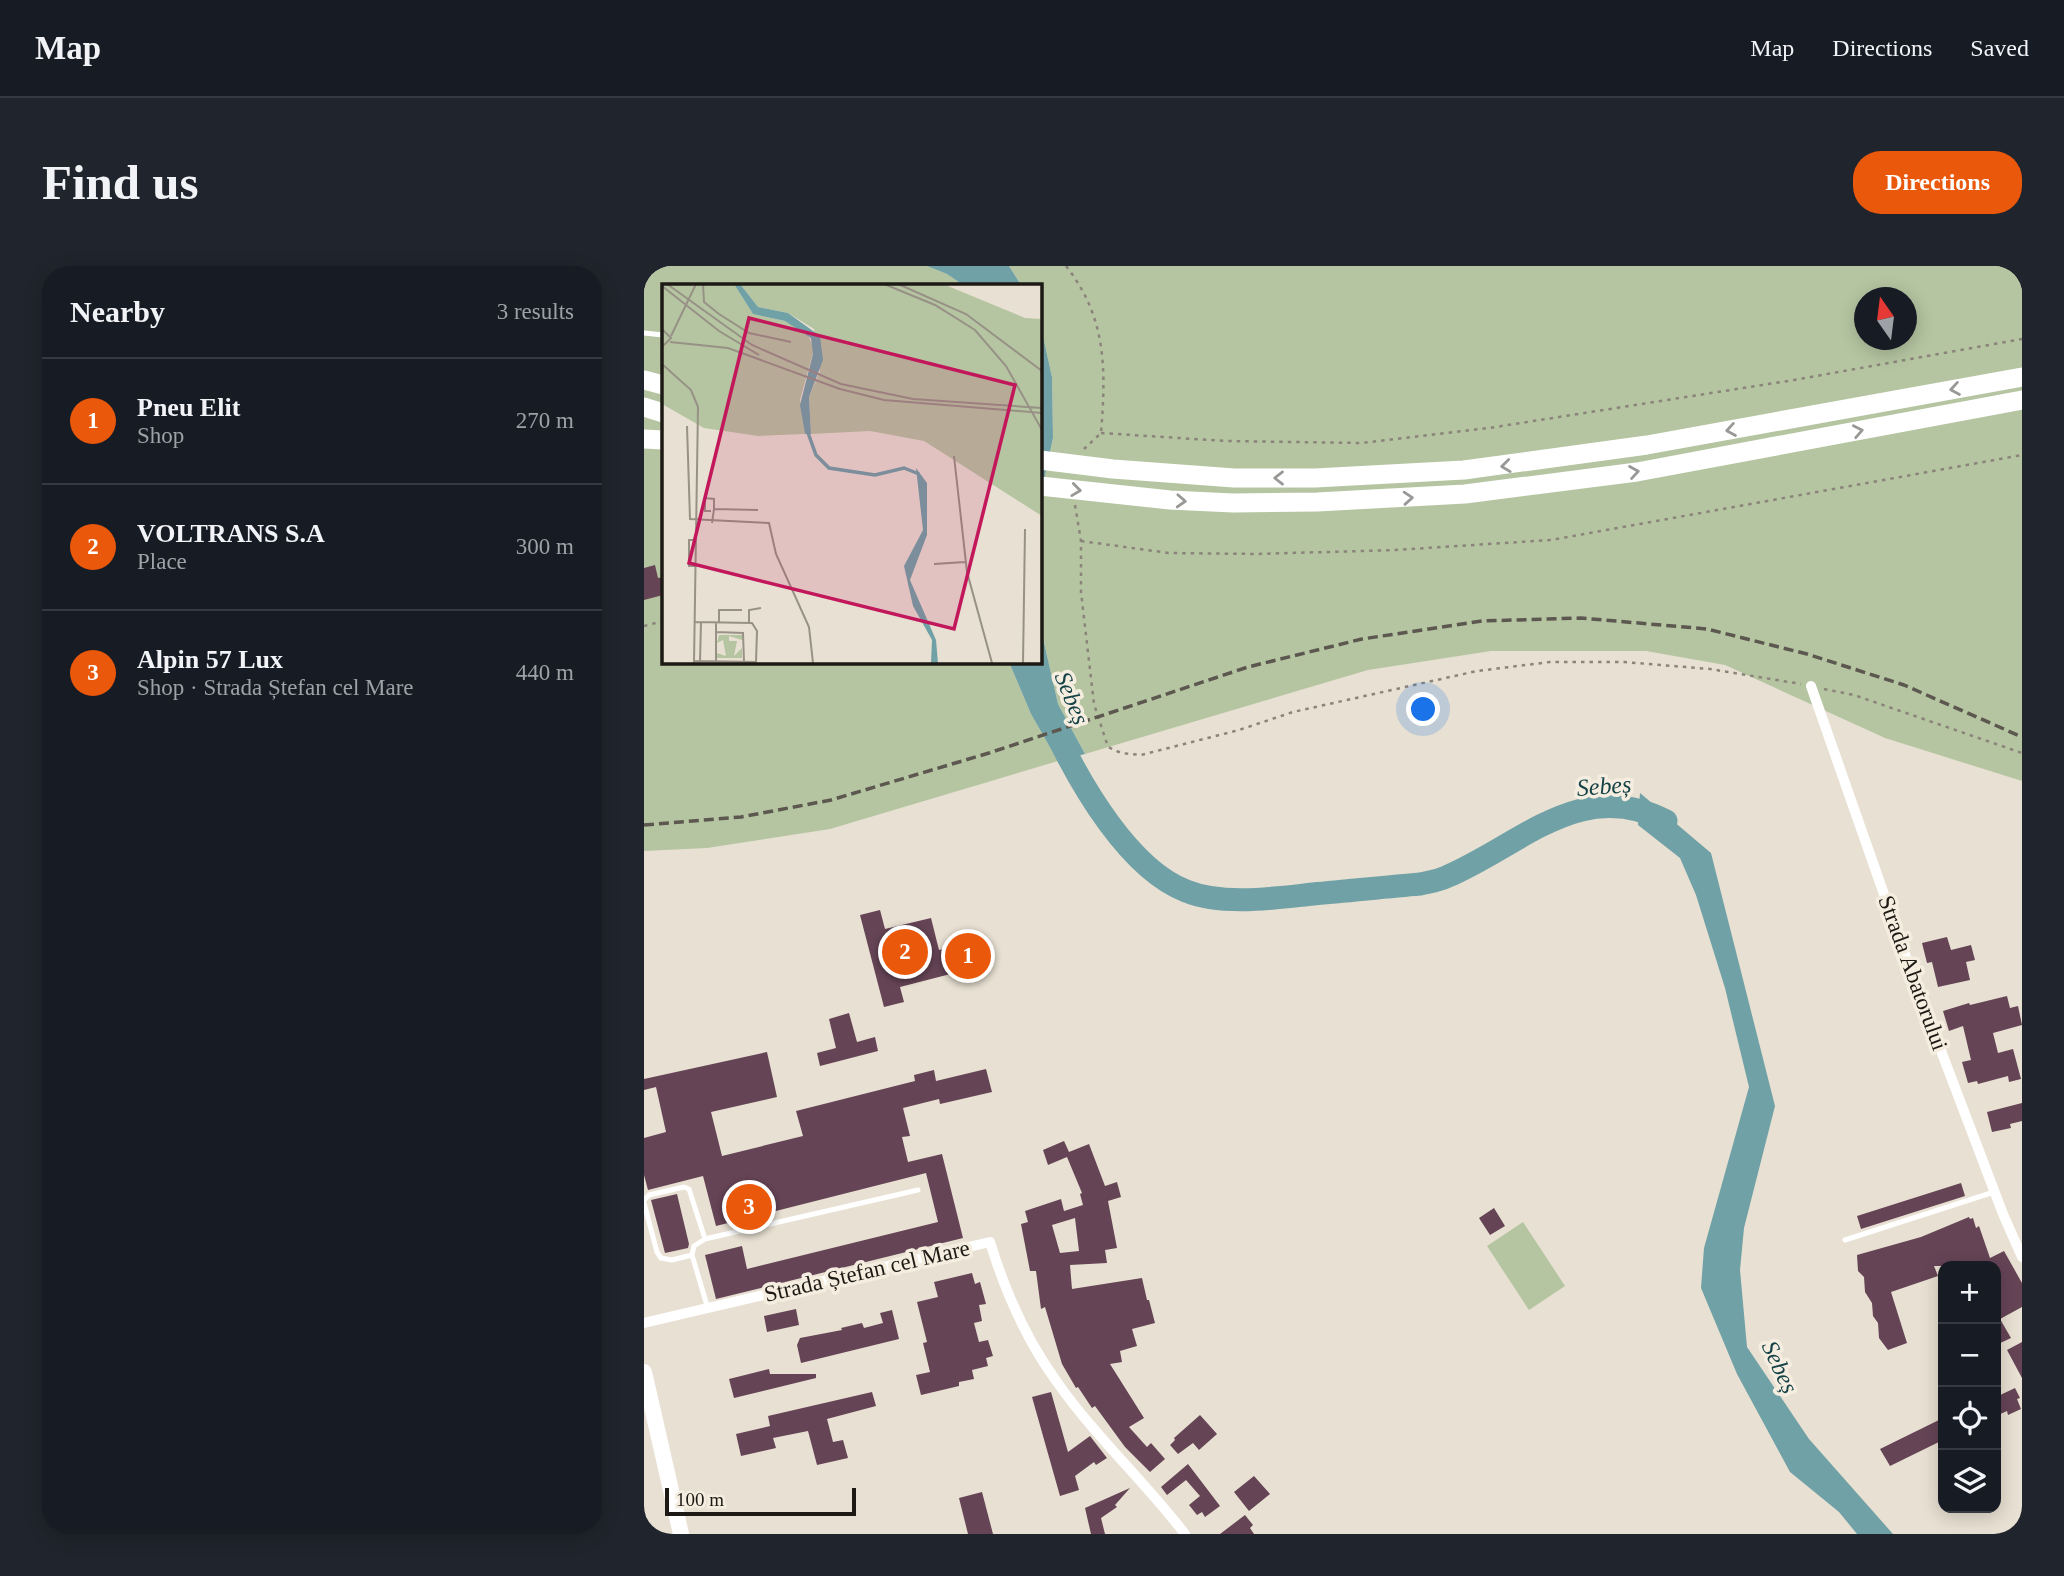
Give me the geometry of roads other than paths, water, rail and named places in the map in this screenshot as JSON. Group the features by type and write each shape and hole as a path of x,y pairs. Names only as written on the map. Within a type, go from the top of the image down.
{"highway":[{"path":"1041,460 1113,469 1234,478 1315,478 1464,470 1647,445 2022,377"},
{"path":"644,380 662,385"},
{"path":"1041,486 1113,495 1233,503 1400,498 1504,490 1637,472 2022,400"},
{"path":"644,407 662,413"},
{"path":"644,439 662,440"}],"main road":[{"path":"644,1372 649,1415 681,1534"}],"street":[{"name":"Strada Abatorului","path":"1811,686 1913,977 1994,1192 2022,1257"},
{"name":"Strada Ștefan cel Mare","path":"644,1323 990,1242 1012,1303 1043,1363 1185,1534"}],"lane":[{"path":"644,333 662,335"},
{"path":"692,1255 672,1260 661,1258 657,1252 644,1201 649,1195 684,1187 689,1189 705,1239"},
{"path":"708,1309 692,1255 694,1247 705,1239 918,1190"},
{"path":"1845,1240 1994,1192"},
{"path":"644,1517 648,1534"}],"water":[{"path":"927,266 1009,266 1020,284 962,284 947,274"},
{"path":"1041,328 1052,377 1053,438 1041,494"},
{"name":"Sebeș","path":"1041,629 1058,704 1085,754 1058,761 1031,714 1009,663 1041,663"},
{"path":"1640,793 1711,853 1775,1106 1744,1228 1740,1270 1747,1347 1809,1439 1893,1534 1857,1534 1839,1512 1790,1472 1737,1374 1701,1288 1704,1248 1749,1087 1725,988 1696,895 1680,858 1638,825"}],"waterway":[{"name":"Sebeș","path":"1056,733 1093,800 1126,845 1165,880 1201,896 1232,900 1266,899 1420,884 1446,877 1473,864 1552,820 1606,806 1635,809 1666,821"}],"railway":[{"path":"644,825 741,817 831,800 989,753 1248,667 1362,639 1482,621 1581,618 1707,629 1807,654 1904,685 2022,737"}],"place":[{"name":"VOLTRANS S.A","path":"905,952"},
{"name":"Pneu Elit","path":"968,956"},
{"name":"Alpin 57 Lux","path":"749,1207"}]}
